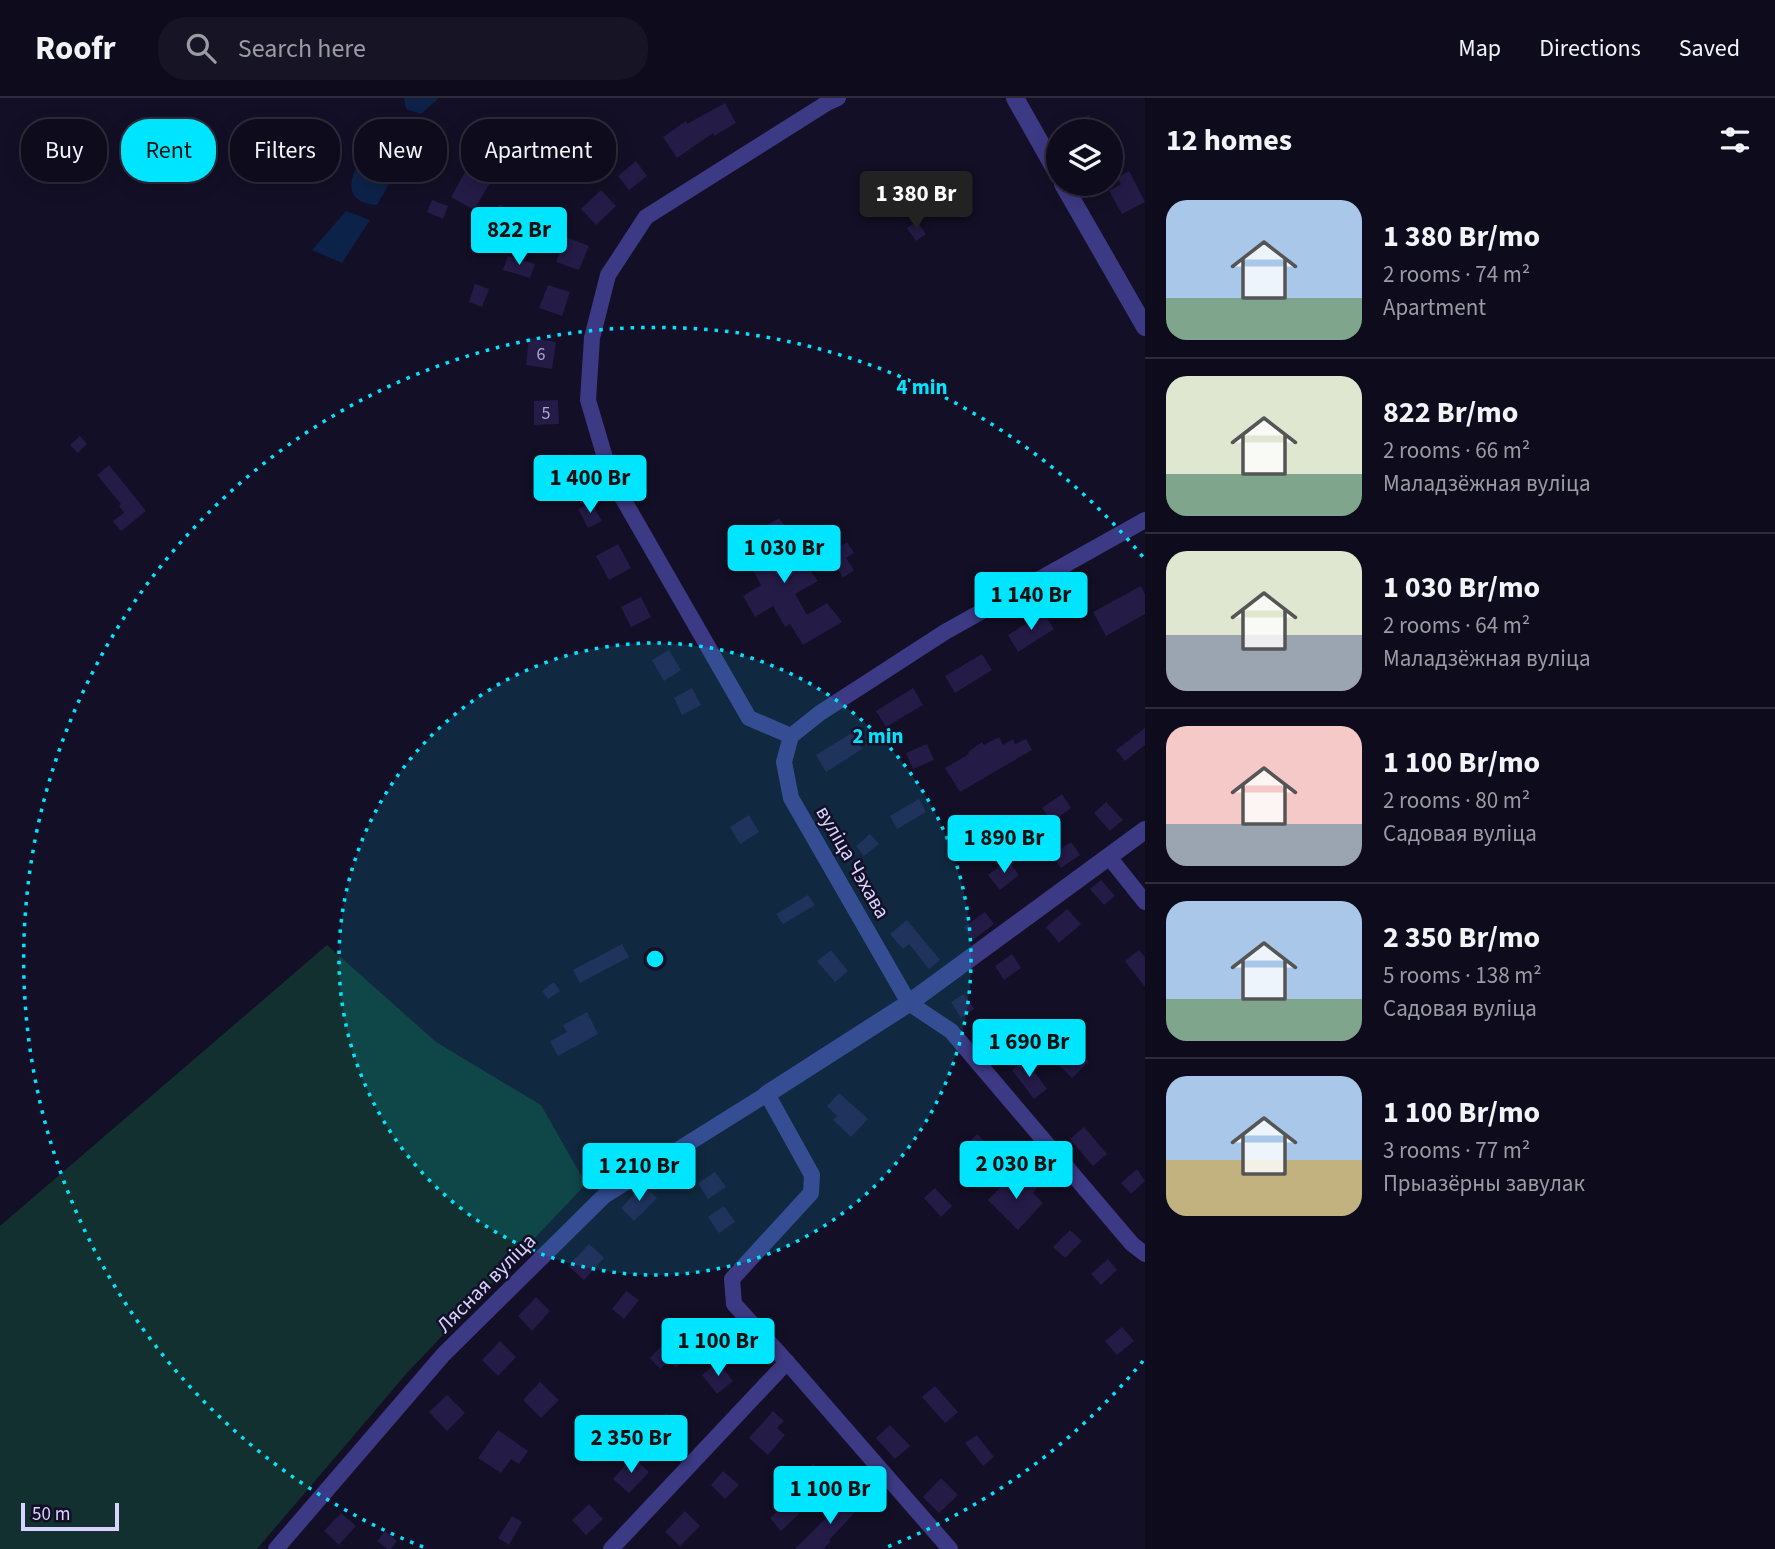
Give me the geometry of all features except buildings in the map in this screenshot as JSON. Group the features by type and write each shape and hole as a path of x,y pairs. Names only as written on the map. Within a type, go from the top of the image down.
{"street":[{"path":"1015,98 1046,153"},
{"path":"830,100 646,217 608,275 592,338 588,400 611,478 749,718 791,736 820,713 945,632 1145,520"},
{"path":"1070,196 1145,327"},
{"name":"вуліца Чэхава","path":"791,736 784,762 791,798 909,1003 951,1031 1132,1244 1145,1254"},
{"path":"950,1549 788,1362 734,1304 732,1279 811,1193 811,1175 767,1094 909,1003 1145,830"},
{"path":"1109,858 1145,902"},
{"name":"Лясная вуліца","path":"276,1549 443,1355 604,1196 767,1094"},
{"path":"611,1549 788,1362"}],"green space":[{"path":"327,945 436,1042 541,1105 586,1184 407,1373 257,1549 0,1549 0,1226"}],"water":[{"path":"404,98 439,98 421,114 406,109"},
{"path":"354,174 354,182 390,182 377,205 362,202 354,195 352,185"},
{"path":"346,211 370,220 342,263 312,250"}]}
